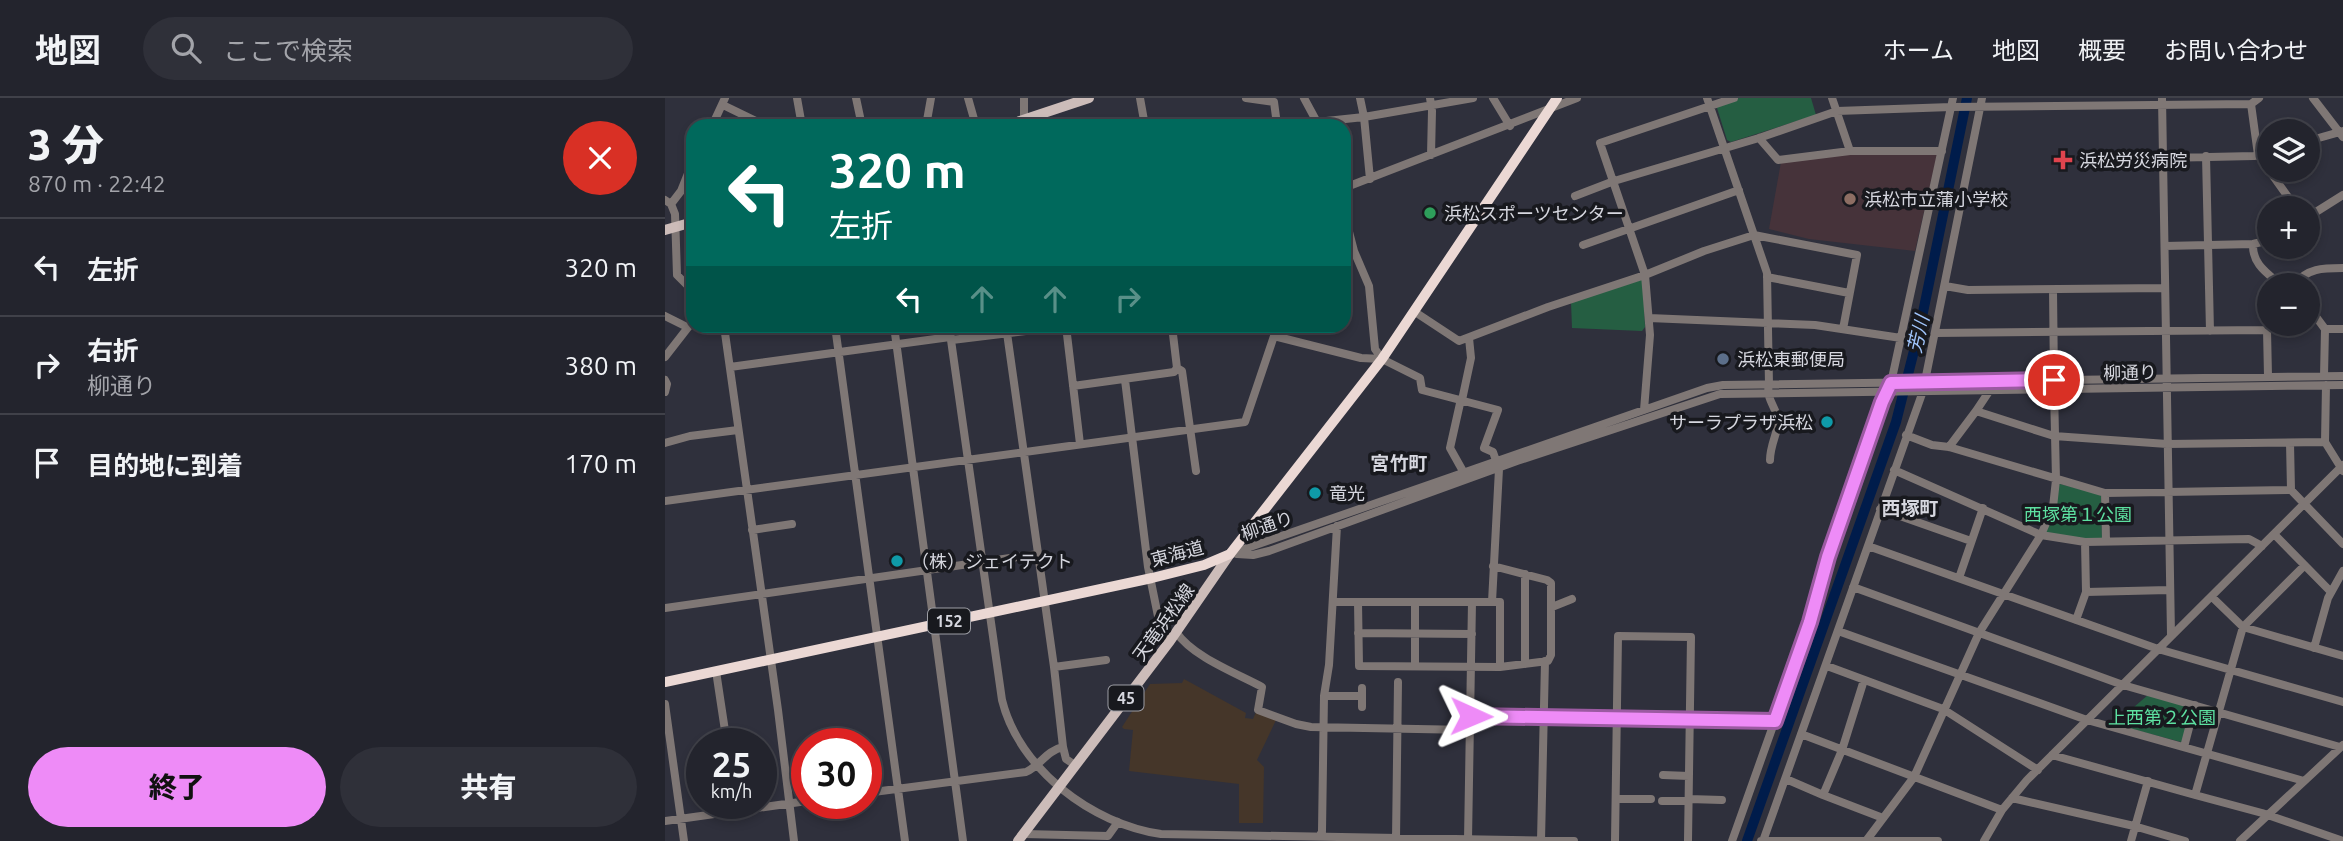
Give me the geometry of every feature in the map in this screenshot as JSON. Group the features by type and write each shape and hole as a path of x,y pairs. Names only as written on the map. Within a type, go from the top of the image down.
{"highway":[{"name":"東海道","path":"665,682 1152,578 1205,565 1230,554 1382,359 1554,103"}],"main road":[{"path":"1042,119 1089,98"},
{"name":"天竜浜松線","path":"1021,838 1173,636 1230,554"}],"street":[{"path":"797,98 801,119"},
{"path":"856,98 860,119"},
{"path":"927,119 931,98"},
{"path":"970,98 974,119"},
{"path":"1024,98 1024,119"},
{"path":"1140,98 1144,119"},
{"path":"1246,98 1274,102 1276,119"},
{"path":"1304,98 1315,119"},
{"path":"1360,98 1370,179"},
{"path":"1351,119 1430,102 1471,98"},
{"path":"1493,98 1510,126"},
{"path":"1351,184 1510,126 1554,103 1577,98"},
{"path":"1644,410 1649,318 1645,275 1600,143 1708,102 1734,98"},
{"path":"1832,98 1850,151"},
{"path":"1575,196 1614,181 1759,138 1837,111 1953,104 2208,101 2251,104 2259,98"},
{"path":"2313,98 2342,133 2320,138"},
{"path":"716,119 724,102 754,119"},
{"path":"1430,102 1431,155"},
{"path":"1708,102 1767,277 1768,389 1778,422 1770,447 1770,460"},
{"path":"2162,102 2171,635"},
{"path":"1733,841 1810,622 1828,557 1891,387 1953,104"},
{"path":"1938,841 1763,841 1827,666 1921,387 1945,286 1979,104"},
{"path":"2251,104 2257,148"},
{"path":"1759,138 1778,160 1850,151 1942,151"},
{"path":"2163,158 2257,155"},
{"path":"2206,156 2210,331"},
{"path":"686,178 681,191 668,202 675,214 670,229 677,275 686,283"},
{"path":"1583,245 1739,190"},
{"path":"2320,209 2343,195"},
{"path":"1415,312 1459,341 1548,307 1645,275 1704,251 1754,236 1857,255 1843,329"},
{"path":"1351,239 1369,286 1375,349 1382,359"},
{"path":"2165,246 2257,243"},
{"path":"2253,244 2256,262 2268,273"},
{"path":"2306,273 2343,268"},
{"path":"1767,277 1849,293"},
{"path":"1945,286 1968,290 2165,288"},
{"path":"1867,840 1914,777 1979,634 2041,535 2053,507 2056,480 2053,290"},
{"path":"665,316 686,323"},
{"path":"1649,318 1815,325 1901,338"},
{"path":"1984,841 2002,810 2052,755 2342,468 2325,442 2325,329 2320,322"},
{"path":"1935,333 2210,331 2257,328"},
{"path":"665,357 686,329"},
{"path":"2325,329 2343,329"},
{"path":"725,333 794,841"},
{"path":"836,333 905,841"},
{"path":"895,333 963,841"},
{"path":"950,333 1003,707 1015,735 1036,765 1059,786 1094,811 1118,822 1161,834 1318,839 1574,841"},
{"path":"730,368 982,333"},
{"path":"1008,333 1063,747 1066,759 1075,765"},
{"path":"1067,333 1080,444"},
{"path":"1173,333 1178,368 1182,371 1196,471"},
{"path":"665,501 1245,422 1274,336 1361,358 1382,359 1420,378 1422,390 1498,410 1484,448 1493,452 1498,465 1492,602"},
{"path":"2268,376 2269,336"},
{"path":"1464,473 1450,448 1471,358 1469,338"},
{"path":"1073,386 1174,372 1178,368"},
{"name":"柳通り","path":"2166,383 2268,376 2343,385"},
{"name":"柳通り","path":"1230,554 1464,473 1498,465 1708,396 1768,389 2325,381 2343,376"},
{"path":"665,380 665,393"},
{"path":"1125,380 1148,567 1161,631 1262,687 1258,710 1303,726 1471,730"},
{"name":"柳通り","path":"1230,554 1254,555 1706,388 1723,385 1768,389"},
{"name":"柳通り","path":"1921,387 1990,390 2054,385"},
{"path":"1949,447 1990,390"},
{"path":"1976,411 2054,436 2167,444 2325,442"},
{"path":"665,443 690,436 739,430"},
{"path":"1906,435 1932,445 1949,447 2105,493 2291,490"},
{"path":"2290,443 2291,490 2343,544"},
{"path":"1894,470 2041,535 2085,542 2249,539 2262,546"},
{"path":"2105,493 2106,541"},
{"path":"1959,578 1983,508"},
{"path":"1880,509 1971,541"},
{"path":"752,530 792,524"},
{"path":"1318,839 1322,831 1324,696 1329,665 1337,526"},
{"path":"2274,534 2331,592"},
{"path":"2076,620 2086,592 2085,542"},
{"path":"1868,546 2158,649 2343,702"},
{"path":"665,608 1038,554"},
{"path":"1358,602 1359,666 1500,667 1548,661 1551,655 1550,581 1493,566"},
{"path":"2195,795 2243,627 2304,566"},
{"path":"2315,648 2331,592 2343,571"},
{"path":"1525,574 1525,664"},
{"path":"1853,587 2123,685 2342,746"},
{"path":"2086,592 2169,590"},
{"path":"2212,597 2243,627 2343,656"},
{"path":"1552,607 1572,599"},
{"path":"1332,602 1500,602 1500,667"},
{"path":"1415,602 1415,666"},
{"path":"1468,840 1472,602"},
{"path":"1838,631 2087,720 2304,781"},
{"path":"1358,633 1472,634"},
{"path":"1615,841 1618,636 1691,637 1688,841"},
{"path":"1054,667 1106,660"},
{"path":"1541,841 1545,662"},
{"path":"1827,666 1943,709 2038,770"},
{"path":"716,671 725,728"},
{"path":"1823,795 1842,751 1864,680"},
{"path":"1396,839 1398,682"},
{"path":"1324,696 1362,692 1361,707"},
{"path":"665,704 684,841"},
{"path":"2184,747 2195,705"},
{"path":"1471,716 1775,721"},
{"path":"1763,721 1763,751"},
{"path":"1801,734 2002,810"},
{"path":"2240,841 2342,746"},
{"path":"882,791 1026,772 1053,749 1063,747"},
{"path":"2052,755 2195,795 2343,841"},
{"path":"1663,775 1689,776"},
{"path":"1786,779 1883,818"},
{"path":"2131,841 2148,782"},
{"path":"2012,798 2134,826 2185,841"},
{"path":"1616,799 1651,799"},
{"path":"1663,801 1722,800"},
{"path":"777,805 789,804"},
{"path":"665,821 686,818"},
{"path":"1021,838 1108,836 1118,822"}],"shaded area":[{"path":"1860,153 1937,155 1915,251 1809,239 1769,229 1781,162"},
{"path":"1184,679 1246,713 1245,718 1253,719 1256,712 1276,720 1257,760 1264,767 1263,823 1239,823 1239,784 1129,771 1133,730 1122,727 1150,684 1182,683"}],"green space":[{"path":"1739,98 1811,98 1816,115 1731,142 1727,140 1717,108 1718,105"},
{"path":"1640,279 1643,281 1645,327 1642,331 1572,328 1571,302"},
{"name":"西塚第１公園","path":"2060,484 2101,496 2102,539 2085,540 2047,534 2045,530 2057,486"},
{"name":"上西第２公園","path":"2148,695 2191,706 2184,740 2181,742 2128,728 2134,707"}],"waterway":[{"name":"芳川","path":"1747,841 1896,422 1920,327 1967,98"}],"place":[{"name":"浜松労災病院","path":"2063,160"},
{"name":"浜松市立蒲小学校","path":"1850,199"},
{"name":"浜松スポーツセンター","path":"1430,213"},
{"name":"浜松東郵便局","path":"1723,359"},
{"name":"サーラプラザ浜松","path":"1827,422"},
{"name":"竜光","path":"1315,493"},
{"name":"（株）ジェイテクト","path":"897,561"}],"district":[{"name":"宮竹町","path":"1399,463"},
{"name":"西塚町","path":"1910,508"}],"route":[{"path":"1471,716 1775,721 1810,622 1828,557 1891,383 2054,380"}]}
